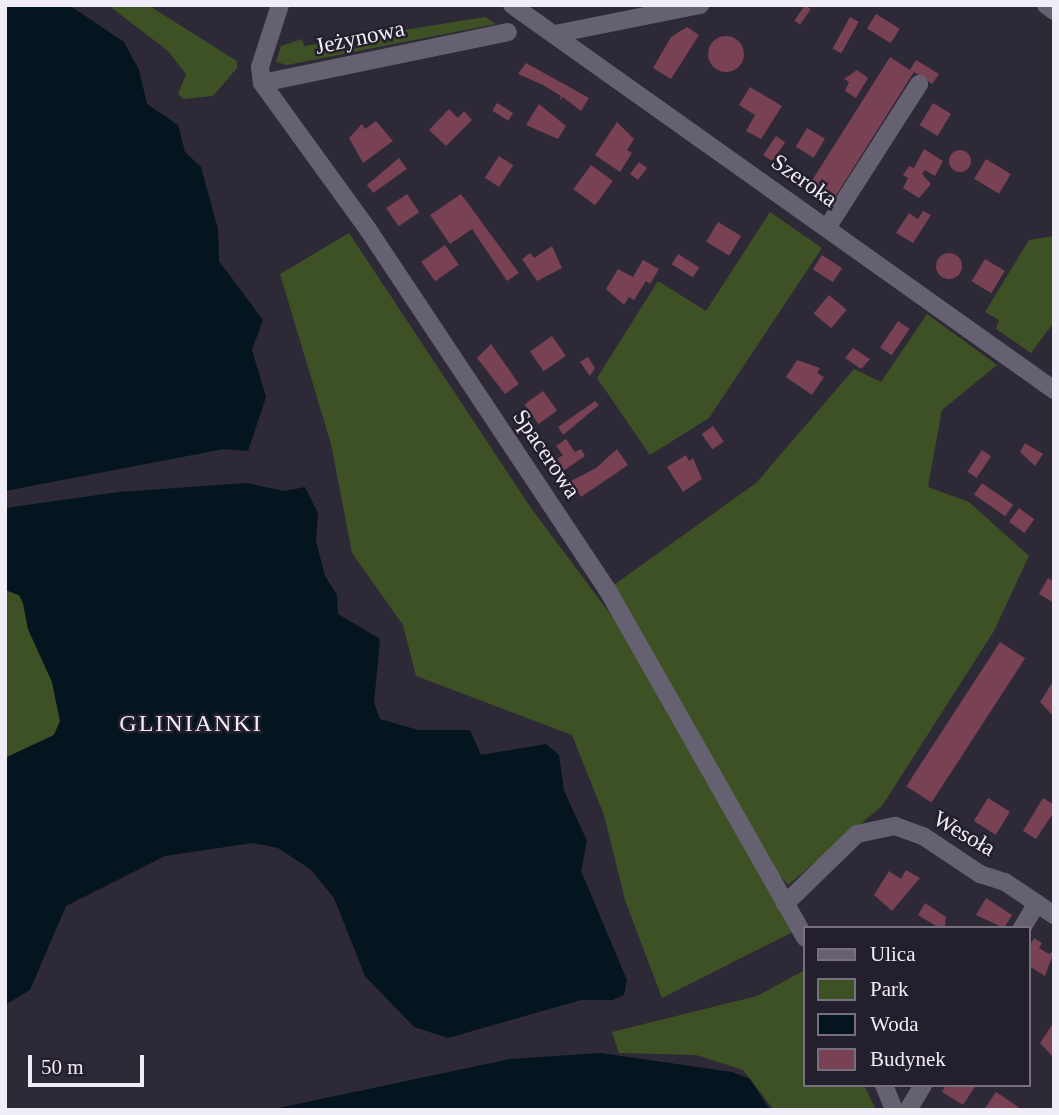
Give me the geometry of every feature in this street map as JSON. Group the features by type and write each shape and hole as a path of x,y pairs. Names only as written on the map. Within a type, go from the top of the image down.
{"street":[{"path":"262,83 260,67 280,5"},
{"path":"555,34 700,5"},
{"path":"1045,5 1054,11"},
{"name":"Szeroka","path":"518,10 1054,390"},
{"name":"Jeżynowa","path":"262,83 508,32"},
{"name":"Spacerowa","path":"262,83 367,228 607,589 804,936"},
{"path":"827,228 919,84"},
{"name":"Wesoła","path":"785,904 857,834 895,826 923,836 980,874 1005,882 1054,915"},
{"path":"1023,926 1037,903"},
{"path":"885,1087 894,1110"},
{"path":"908,1110 922,1087"}],"green space":[{"path":"108,5 148,5 237,61 237,68 213,96 184,99 178,94 186,74 168,51"},
{"path":"485,17 496,24 287,65 276,62 281,46 302,39 304,46"},
{"path":"770,212 822,248 709,418 650,455 597,378 658,281 706,311"},
{"path":"349,233 531,508 629,639 795,931 662,998 625,900 604,815 572,735 416,676 403,625 352,553 331,444 280,274"},
{"path":"1054,236 1054,322 1031,353 996,329 999,320 985,312 1029,240"},
{"path":"927,314 997,365 942,410 928,487 969,502 1029,556 994,631 882,806 788,885 769,863 611,587 756,483 854,369 881,382"},
{"path":"5,590 19,595 23,603 28,629 52,682 60,721 54,735 5,758"},
{"path":"804,971 804,1087 865,1087 876,1110 774,1110 743,1070 696,1055 619,1053 612,1032 757,996"}],"water":[{"path":"5,5 69,5 124,42 139,70 147,104 178,125 185,152 201,167 218,229 219,261 263,320 252,350 266,397 248,451 224,449 5,491"},
{"path":"246,483 285,491 305,487 318,513 316,541 325,576 337,595 338,614 380,639 374,703 380,719 418,730 470,730 481,755 546,744 559,755 564,791 587,841 581,871 627,980 624,995 613,1000 581,1000 448,1038 414,1027 365,976 334,898 310,869 278,848 253,843 165,856 66,906 30,990 5,1005 5,758 54,735 60,721 52,682 28,629 23,603 19,595 5,590 5,508 119,492"},
{"path":"600,1053 732,1072 750,1079 770,1110 269,1110 510,1059"}],"building":[{"path":"805,5 811,9 800,25 794,21"},
{"path":"876,14 900,29 891,43 867,28"},
{"path":"850,17 859,22 841,53 833,48"},
{"path":"687,27 699,35 671,79 653,68 671,37"},
{"path":"726,36 739,41 744,54 739,67 726,72 713,67 708,54 713,41"},
{"path":"890,57 910,70 916,60 939,74 932,84 914,72 835,197 811,182"},
{"path":"526,63 589,98 581,111 563,97 559,101 561,96 543,85 518,74"},
{"path":"857,70 868,78 856,98 845,91 849,82 844,79"},
{"path":"750,87 782,106 761,139 746,131 755,115 739,105"},
{"path":"497,103 513,113 508,121 492,111"},
{"path":"933,103 951,114 938,136 920,125"},
{"path":"539,104 566,126 558,139 526,125"},
{"path":"449,109 458,118 464,111 472,120 446,146 429,130"},
{"path":"376,121 393,141 363,163 349,138 362,124 365,129"},
{"path":"617,122 634,139 627,150 632,153 620,172 595,155"},
{"path":"807,128 825,139 814,158 796,147"},
{"path":"776,136 785,142 772,161 763,155"},
{"path":"924,149 943,161 935,176 925,170 922,174 931,184 919,198 903,188 908,178 903,175 909,166 914,168"},
{"path":"960,150 968,153 971,161 968,169 960,172 952,169 949,161 952,153"},
{"path":"499,156 513,165 499,187 485,178"},
{"path":"399,158 407,169 373,193 367,185"},
{"path":"986,159 1011,174 999,194 974,179"},
{"path":"639,162 647,168 638,180 630,174"},
{"path":"591,165 613,181 595,205 573,189"},
{"path":"407,194 419,212 399,226 386,208"},
{"path":"461,194 519,273 507,281 472,229 450,244 430,215"},
{"path":"923,211 931,215 913,243 896,233 909,213 918,219"},
{"path":"718,222 741,236 729,256 706,242"},
{"path":"445,245 459,265 435,281 421,262"},
{"path":"552,246 562,268 537,281 522,259 530,253 534,258"},
{"path":"949,253 958,257 962,266 958,275 949,279 940,275 936,266 940,257"},
{"path":"678,254 699,267 693,277 672,264"},
{"path":"822,255 842,268 833,282 813,269"},
{"path":"985,259 1005,271 991,293 972,281"},
{"path":"643,260 659,269 650,284 646,281 634,300 629,297 624,305 606,289 618,269 633,277"},
{"path":"829,295 847,310 831,328 814,313"},
{"path":"898,321 910,329 892,355 880,348"},
{"path":"552,336 566,356 544,371 530,351"},
{"path":"491,344 519,384 505,394 477,358"},
{"path":"853,348 870,359 861,369 845,358"},
{"path":"588,357 595,368 590,376 580,362"},
{"path":"797,360 820,368 817,373 824,377 812,395 786,377"},
{"path":"543,391 557,410 538,424 524,405"},
{"path":"595,401 599,405 563,435 558,427"},
{"path":"713,426 724,442 712,450 702,434"},
{"path":"566,439 575,452 581,449 585,456 556,476 548,465 563,455 556,446"},
{"path":"1025,443 1043,454 1035,466 1020,452"},
{"path":"617,449 628,465 581,497 571,481 596,468"},
{"path":"982,450 991,456 977,478 967,472"},
{"path":"686,455 689,461 693,458 702,479 683,492 667,467"},
{"path":"982,483 1013,505 1005,516 974,494"},
{"path":"1019,508 1034,519 1024,533 1009,522"},
{"path":"1048,578 1054,582 1054,603 1039,594"},
{"path":"1000,642 1025,658 931,803 906,786"},
{"path":"1054,680 1054,717 1040,702"},
{"path":"988,798 1010,812 996,835 974,821"},
{"path":"1043,798 1054,805 1054,812 1036,839 1023,831"},
{"path":"906,870 920,878 892,911 874,895 889,871 901,879"},
{"path":"986,898 1012,915 1005,926 1000,926 976,915"},
{"path":"925,903 946,917 945,926 936,926 918,915"},
{"path":"1034,938 1042,943 1039,948 1049,954 1054,951 1045,976 1031,967 1031,943"},
{"path":"1052,1025 1054,1026 1053,1057 1040,1043"},
{"path":"945,1087 975,1087 963,1105 942,1092"},
{"path":"996,1092 1011,1102 1022,1110 985,1108"}],"district":[{"name":"GLINIANKI","path":"191,724"}]}
